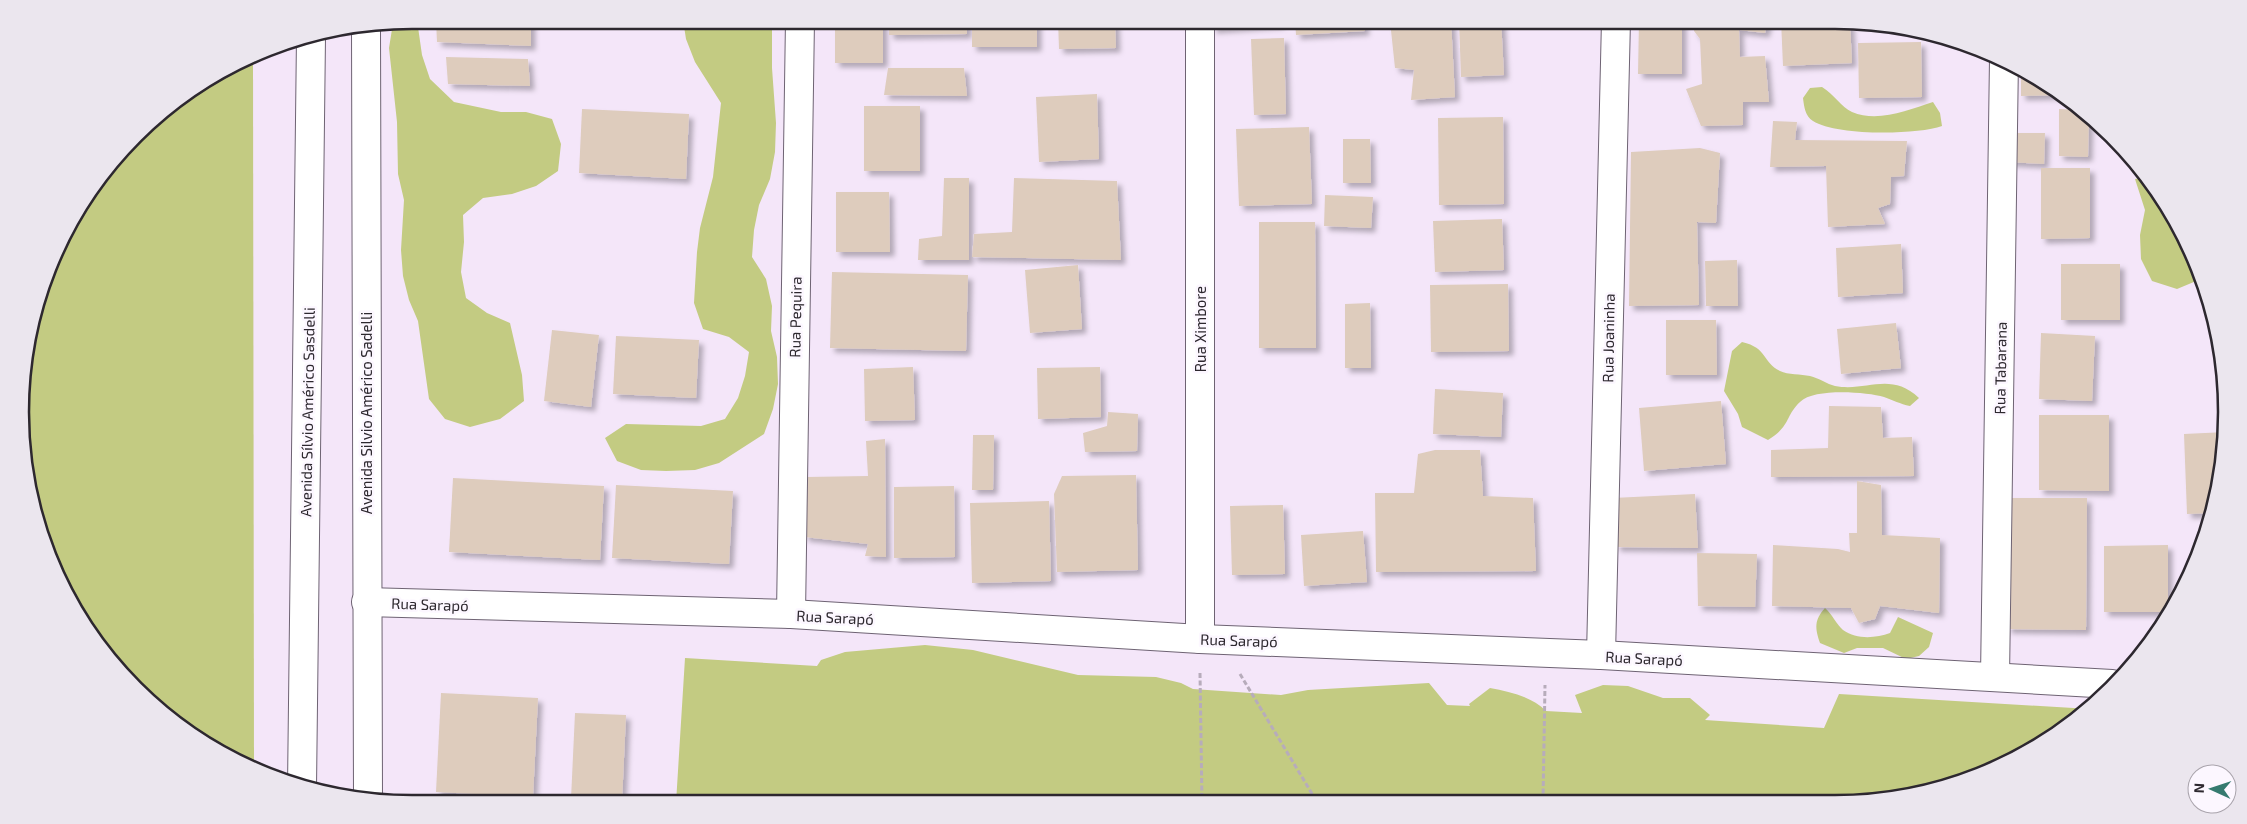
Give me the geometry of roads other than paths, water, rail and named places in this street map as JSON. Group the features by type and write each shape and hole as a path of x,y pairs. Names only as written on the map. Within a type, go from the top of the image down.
{"street":[{"name":"Rua Pequira","path":"790,614 800,29"},
{"name":"Rua Ximbore","path":"1200,29 1210,639"},
{"name":"Rua Joaninha","path":"1600,655 1616,29"},
{"name":"Avenida Silvio Américo Sadelli","path":"366,32 368,792"},
{"name":"Avenida Sílvio Américo Sasdelli","path":"302,779 311,43"},
{"name":"Rua Tabarana","path":"1995,677 2004,68"},
{"name":"Rua Sarapó","path":"366,602 790,614 1210,639 1600,655 2105,684"}]}
